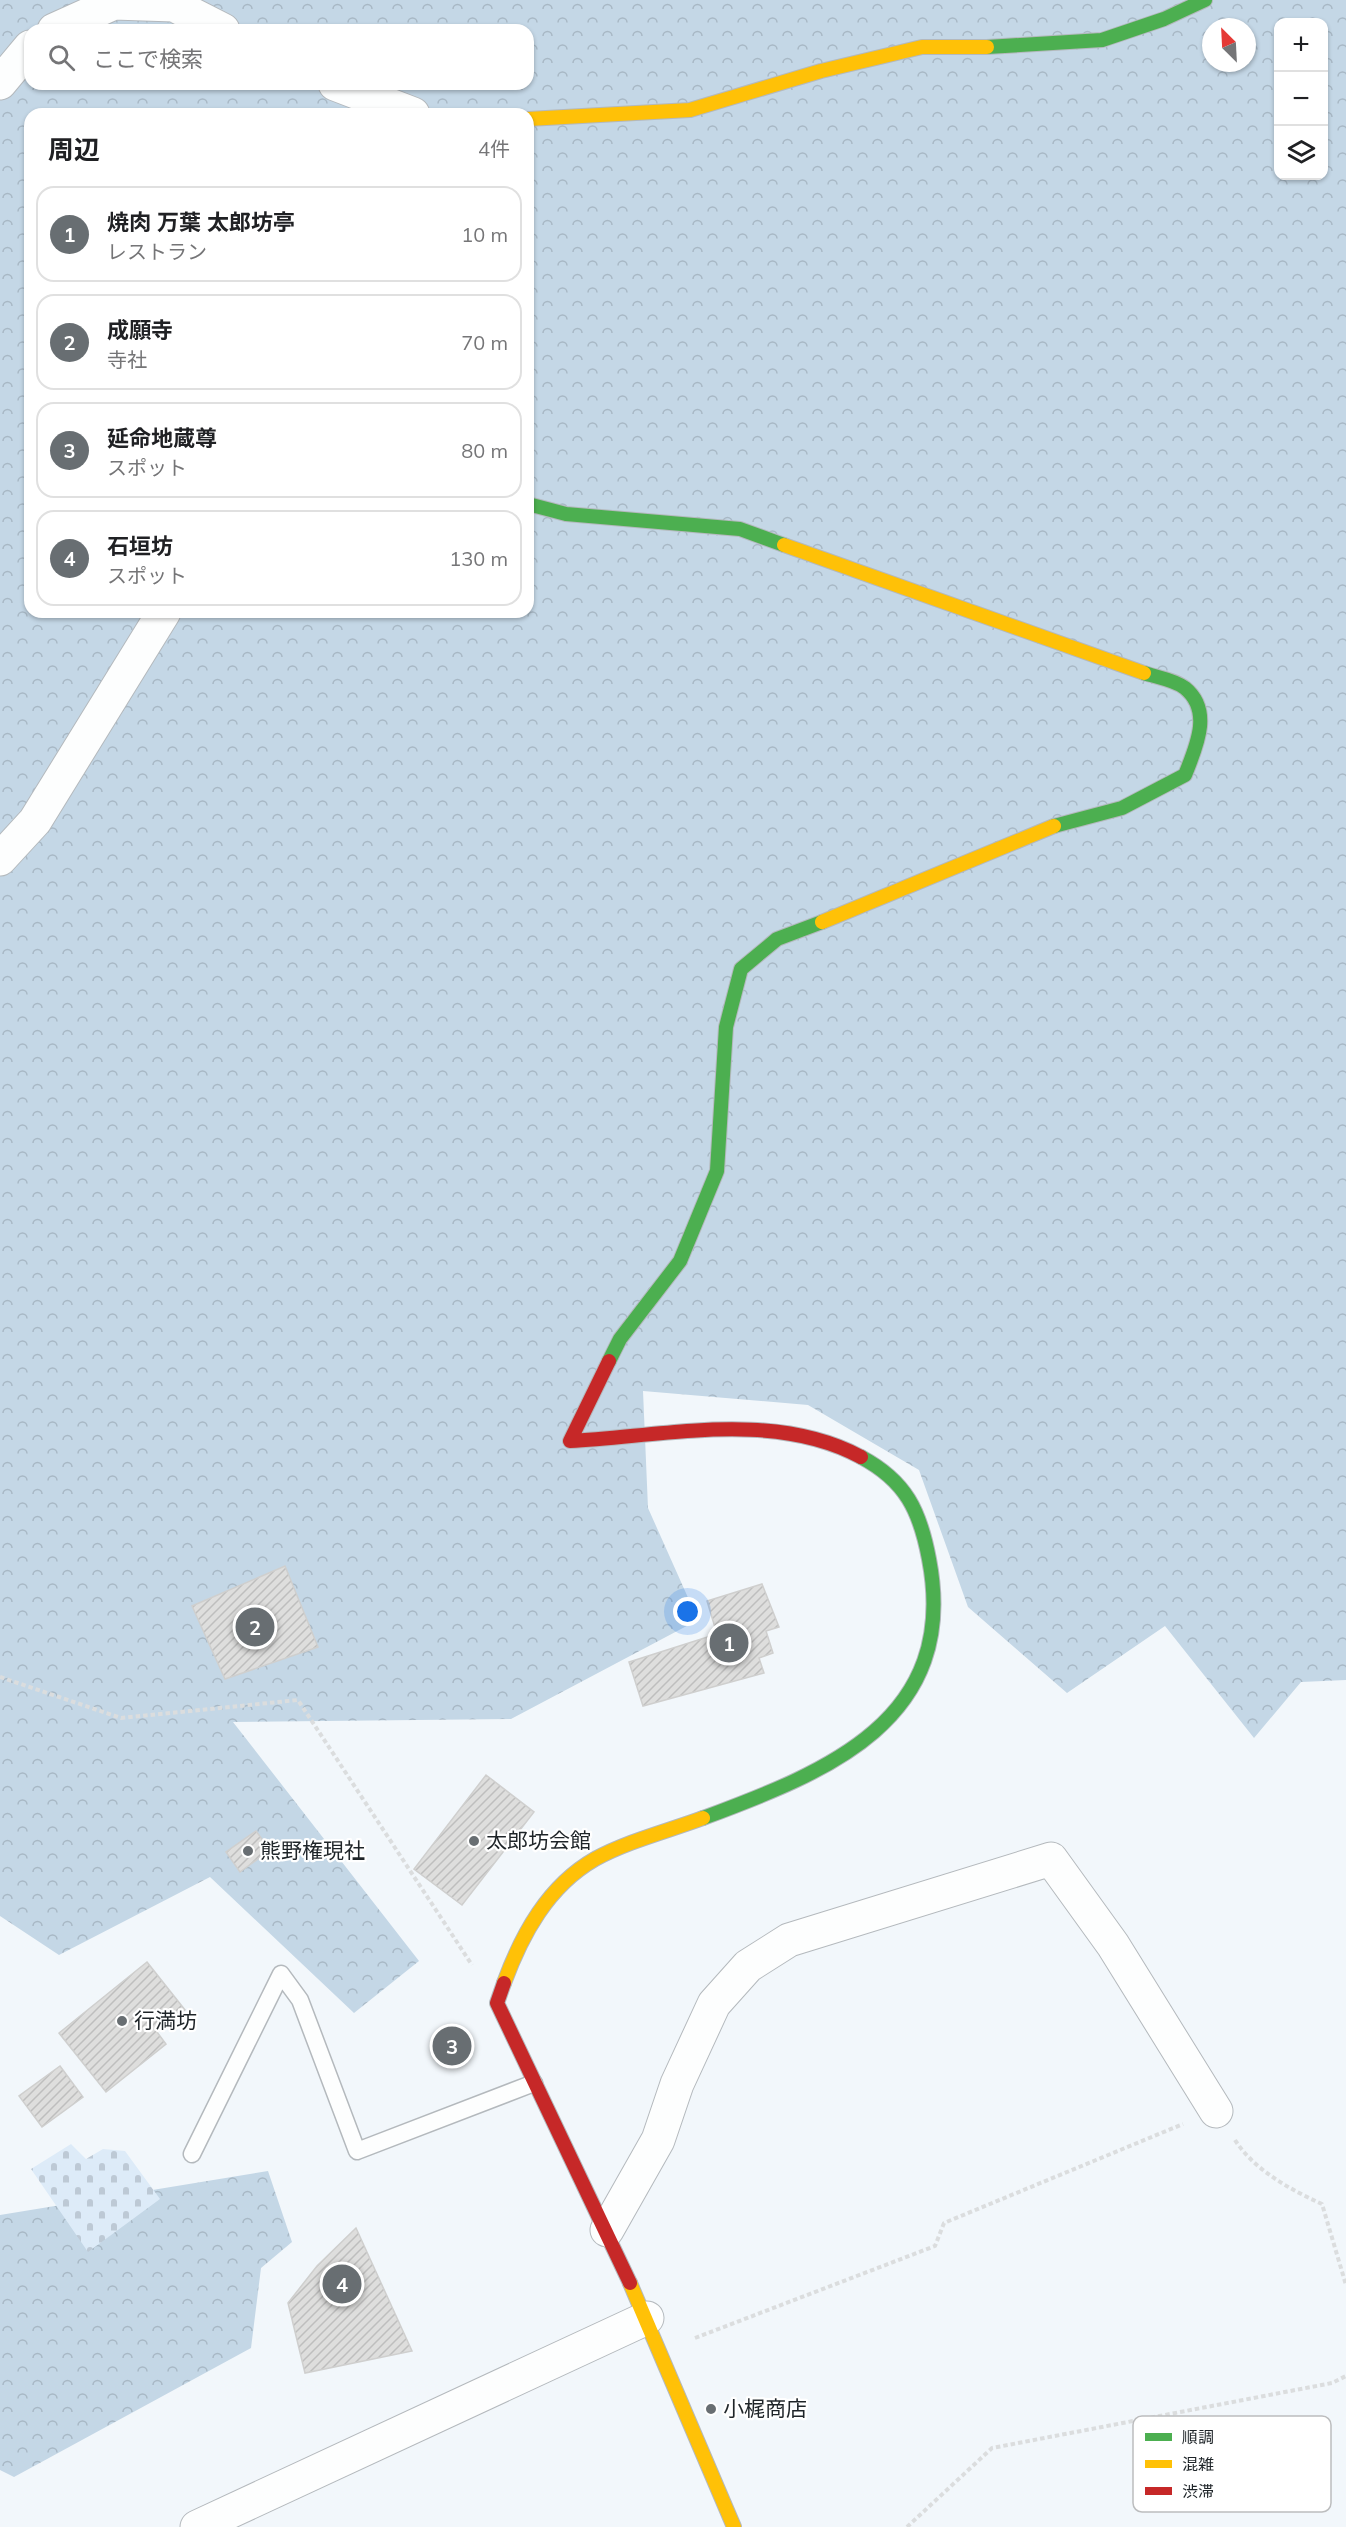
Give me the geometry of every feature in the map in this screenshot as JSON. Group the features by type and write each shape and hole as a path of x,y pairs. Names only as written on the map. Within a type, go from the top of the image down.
{"street":[{"path":"534,120 690,110 821,71 922,47 1008,47 1102,40 1164,19 1205,0"},
{"path":"67,24 114,3 174,5 211,24"},
{"path":"0,83 24,54"},
{"path":"351,90 397,108"},
{"path":"534,506 566,514 740,529 1184,687 1200,708 1200,738 1185,775 1122,808 1042,829 883,898 777,939 741,969 726,1027 717,1171 680,1261 620,1340 570,1441 610,1440 687,1431 746,1428 816,1439 874,1461 912,1500 926,1544 933,1596 933,1631 923,1669 888,1718 845,1755 797,1781 591,1862 534,1916 516,1949 497,2004 607,2230 662,2351 734,2527"},
{"path":"0,859 35,821 160,618"},
{"path":"607,2230 658,2140 677,2084 714,2004 748,1966 789,1940 1051,1858 1113,1945 1216,2111"},
{"path":"197,2527 647,2318"}],"lane":[{"path":"192,2154 281,1974 300,2000 357,2151 534,2083"}],"path":[{"path":"0,1677 121,1718 298,1700 497,2004"},
{"path":"662,2351 935,2246 944,2223 1216,2111 1242,2151 1290,2190 1322,2204 1346,2285"},
{"path":"1159,2416 1332,2383 1346,2376"},
{"path":"907,2527 992,2448 1133,2421"}],"green space":[{"path":"0,0 1346,0 1346,1680 1301,1682 1254,1738 1165,1626 1067,1693 968,1607 919,1470 808,1405 643,1391 648,1508 698,1620 511,1719 233,1722 419,1961 354,2013 210,1877 59,1955 0,1916"},
{"path":"71,2144 86,2159 103,2149 125,2151 160,2199 88,2252 31,2169"},
{"path":"268,2171 292,2242 261,2268 251,2348 14,2477 0,2470 0,2215"}],"building":[{"path":"285,1566 318,1647 225,1679 192,1606"},
{"path":"762,1584 779,1627 766,1631 773,1653 759,1658 764,1673 643,1706 629,1662 717,1634 707,1601"},
{"name":"太郎坊会館","path":"486,1775 534,1812 462,1905 414,1869"},
{"name":"熊野権現社","path":"256,1831 270,1850 240,1872 226,1852"},
{"name":"行満坊","path":"147,1962 185,2010 157,2032 166,2044 106,2092 59,2033"},
{"path":"60,2066 83,2097 42,2127 19,2096"},
{"path":"356,2228 412,2351 305,2373 288,2303 317,2266"}],"traffic: fast":[{"path":"987,47 1102,40 1164,19 1205,0"},
{"path":"534,506 566,514 740,529 784,545"},
{"path":"1054,826 1122,808 1185,775 1200,730 1198,707 1193,697 1181,685 1144,673"},
{"path":"609,1361 620,1339 680,1261 717,1171 726,1027 741,969 777,939 822,922"},
{"path":"703,1818 795,1781 837,1758 874,1732 904,1700 924,1661 933,1614 929,1559 921,1526 909,1499 900,1487 889,1476 861,1457"}],"traffic: slow":[{"path":"534,119 690,110 821,71 922,47 987,47"},
{"path":"784,545 1144,673"},
{"path":"822,922 1054,826"},
{"path":"504,1983 528,1929 550,1897 578,1870 621,1847 703,1818"},
{"path":"630,2283 734,2527"}],"traffic: jam":[{"path":"609,1361 570,1441 681,1431 756,1430 792,1434 827,1443 861,1457"},
{"path":"504,1983 497,2003 630,2283"}],"place":[{"name":"成願寺","path":"255,1627"},
{"name":"焼肉 万葉 太郎坊亭","path":"729,1643"},
{"name":"太郎坊会館","path":"474,1841"},
{"name":"熊野権現社","path":"248,1851"},
{"name":"行満坊","path":"122,2021"},
{"name":"延命地蔵尊","path":"452,2046"},
{"name":"石垣坊","path":"342,2284"},
{"name":"小梶商店","path":"711,2409"}]}
